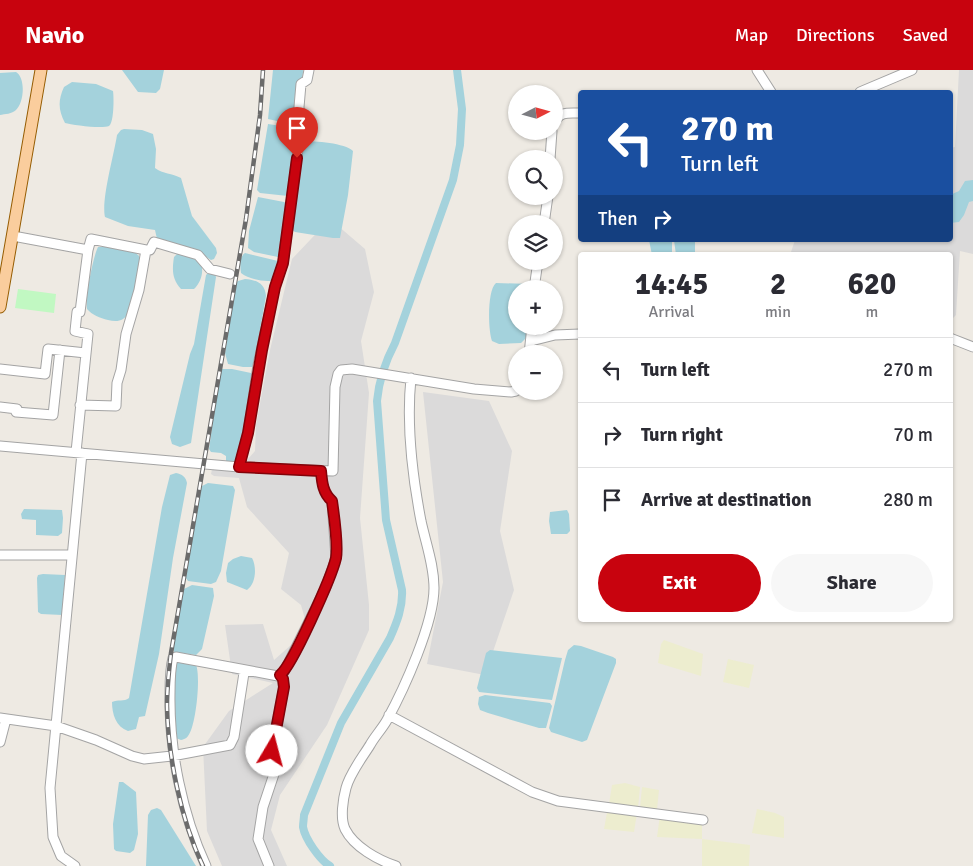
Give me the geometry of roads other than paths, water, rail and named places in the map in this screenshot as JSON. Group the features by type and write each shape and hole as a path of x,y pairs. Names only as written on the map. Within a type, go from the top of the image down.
{"main road":[{"path":"0,307 41,70"}],"street":[{"path":"239,467 248,433 258,365 269,313 283,263 299,142 301,84 307,80 308,70"},
{"path":"758,70 770,90"},
{"path":"865,90 912,70"},
{"path":"563,113 578,113"},
{"path":"13,236 88,250"},
{"path":"75,866 61,856 53,837 50,788 72,555 79,453 80,405 88,334 75,331 74,325 77,312 80,312 90,239 146,250 150,250 154,242 198,256 210,269 230,274"},
{"path":"80,405 116,406 116,383 121,370 126,334 139,290 146,250"},
{"path":"531,341 555,335 578,334"},
{"path":"530,345 531,335"},
{"path":"953,339 973,347"},
{"path":"0,369 45,374 48,349 86,353"},
{"path":"0,407 17,409 16,412 53,415 60,350"},
{"path":"0,446 239,467 333,471 333,410 335,387 341,370 352,369 508,392"},
{"path":"396,866 371,856 359,846 345,829 343,814 346,787 389,715 413,663 431,609 434,589 430,556 412,466 408,378"},
{"path":"280,675 294,656 326,587 336,558 332,501 326,496 322,484 321,471"},
{"path":"0,555 72,555"},
{"path":"206,866 187,817 175,755 170,708 170,682 174,658 176,657 280,675 283,679 284,687 272,751 275,770 263,807 258,839 269,866"},
{"path":"0,742 3,718 56,726 96,740 132,756 144,758 175,755 230,745 234,736 244,673"},
{"path":"389,715 532,792 558,801 703,820"}],"water":[{"path":"122,70 164,70 160,89 156,93 138,92"},
{"path":"273,70 303,70 295,92 293,117 291,121 286,123 268,119"},
{"path":"16,72 23,85 21,102 14,111 0,115 0,73"},
{"path":"72,82 96,84 113,91 113,115 109,126 94,127 65,123 61,114 60,101 64,87"},
{"path":"268,124 288,127 295,140 288,196 260,193 257,190"},
{"path":"124,129 142,130 153,134 156,149 155,168 181,178 192,216 216,248 217,253 214,259 211,260 202,254 157,239 155,230 128,226 105,217 106,189 117,135"},
{"path":"303,141 337,144 353,151 348,195 340,238 295,232 291,229"},
{"path":"973,180 973,201 969,202 959,222 953,223 953,194 959,191 965,181"},
{"path":"258,197 288,204 282,250 278,257 254,252 248,248 249,231"},
{"path":"649,242 672,242 672,252 651,252"},
{"path":"674,242 695,242 695,252 676,252"},
{"path":"98,247 131,250 139,256 138,280 134,300 127,315 119,321 112,321 94,315 87,309 90,277"},
{"path":"178,253 199,259 201,263 202,275 194,289 181,289 176,282 173,266 174,257"},
{"path":"245,253 278,261 279,265 275,280 257,280 241,273 241,259"},
{"path":"209,272 214,273 216,277 191,443 180,447 172,444 170,437 194,344 206,275"},
{"path":"245,279 253,280 262,285 266,296 252,367 228,364 225,353 236,284 238,281"},
{"path":"496,283 508,283 508,335 526,335 521,343 499,344 492,341 489,320 493,287"},
{"path":"222,369 251,373 253,376 249,408 238,462 226,462 226,456 221,453 211,452 209,449 219,378"},
{"path":"176,473 183,476 187,483 173,558 159,654 145,716 139,717 136,729 128,731 115,720 112,702 129,698 162,507 170,475"},
{"path":"208,483 233,486 235,490 221,571 216,582 211,584 188,581 186,578 200,492 202,486"},
{"path":"24,509 62,510 62,533 58,536 36,535 36,520 22,519 21,514"},
{"path":"567,510 570,531 567,534 551,534 550,512"},
{"path":"241,556 252,558 255,566 254,580 247,590 227,582 228,563"},
{"path":"38,575 65,575 62,615 41,614 38,612 37,578"},
{"path":"192,585 213,588 214,596 202,649 196,655 174,652 173,644 184,589"},
{"path":"574,645 616,659 587,740 582,742 551,732 549,728 568,650"},
{"path":"490,650 562,658 552,700 479,692 477,688 486,653"},
{"path":"175,663 196,665 198,679 197,701 191,731 186,738 181,740 176,738 172,725"},
{"path":"485,695 550,703 552,706 546,728 539,728 480,710 478,704 479,697"},
{"path":"119,782 123,782 136,792 138,834 134,850 130,853 114,849 113,824"},
{"path":"157,808 161,810 196,866 146,866 148,815 151,810"}],"waterway":[{"path":"330,866 318,854 304,832 304,815 341,723 390,638 400,608 402,590 386,520 377,401 383,371 395,343 453,180 460,145 462,109 457,70"}],"railway":[{"path":"203,866 188,829 177,788 168,726 168,686 171,653 246,219 260,115 263,70"}]}
